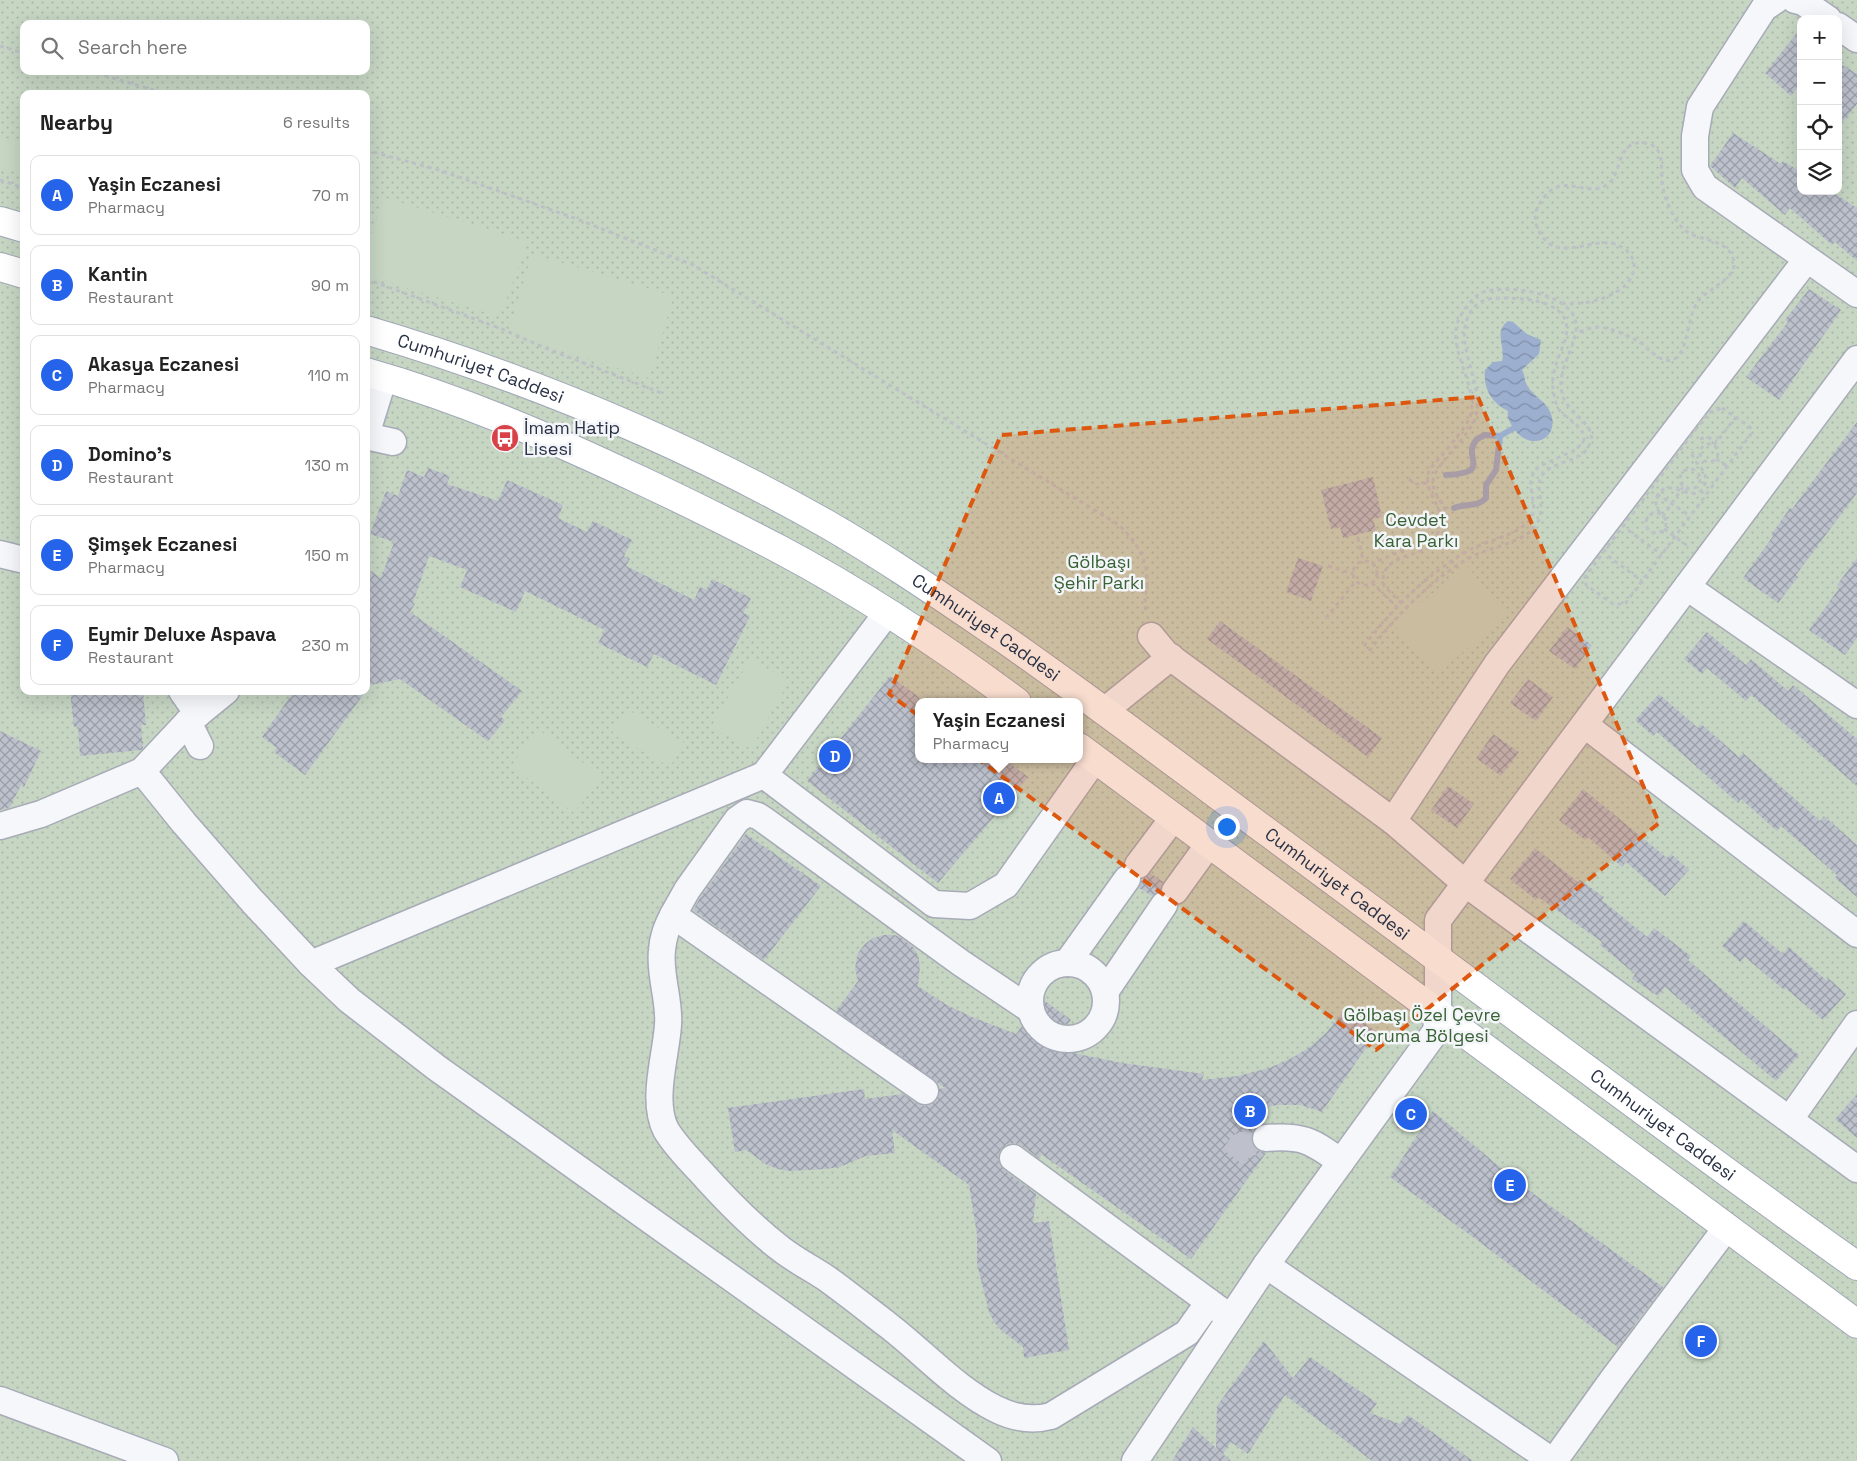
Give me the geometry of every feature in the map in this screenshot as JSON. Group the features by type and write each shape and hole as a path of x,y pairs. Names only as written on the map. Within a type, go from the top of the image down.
{"main road":[{"path":"0,221 20,227"},
{"path":"0,267 20,273"},
{"name":"Cumhuriyet Caddesi","path":"370,331 460,359 528,384 672,445 750,483 827,524 899,569 960,608 1104,711 1857,1266"},
{"path":"375,374 487,412 579,452 780,549 921,634 1011,698"},
{"path":"1087,753 1857,1324"}],"street":[{"path":"1776,0 1764,8 1700,108 1695,136 1695,170 1705,187 1857,294"},
{"path":"1795,0 1803,2 1822,15"},
{"path":"1842,29 1857,39"},
{"path":"1393,821 1497,664 1806,259"},
{"path":"1135,1461 1266,1265 1436,1031 1438,1013 1438,920 1854,369"},
{"path":"370,408 375,374"},
{"path":"370,437 393,442"},
{"path":"0,554 20,559"},
{"path":"1687,588 1853,694"},
{"path":"311,964 764,776 846,656 887,613"},
{"path":"1149,629 1171,657 1393,821 1466,884 1857,1169"},
{"path":"1104,711 1171,657"},
{"path":"184,695 193,718 200,746"},
{"path":"0,826 41,814 142,771 193,718 221,695"},
{"path":"1585,725 1857,934"},
{"path":"764,776 934,904 970,906 1006,885 1081,763"},
{"path":"142,771 184,823 253,902 311,964 349,1000 437,1068 984,1460"},
{"path":"1031,1010 758,816 747,814 737,820 687,890 664,932 661,952 668,1024 660,1094 662,1117 666,1130 732,1206 754,1227 783,1250 863,1305 982,1401 1012,1415 1028,1419 1040,1419 1051,1416 1187,1333 1209,1302"},
{"path":"1067,963 1174,817"},
{"path":"1105,992 1169,898 1210,844"},
{"path":"673,915 925,1091"},
{"path":"1067,963 1084,966 1102,984 1105,992 1106,1006 1100,1022 1088,1033 1074,1038 1058,1037 1044,1030 1031,1010 1030,998 1038,978 1046,970 1056,965 1067,963"},
{"path":"1790,1120 1857,1024"},
{"path":"1266,1138 1304,1138 1341,1162"},
{"path":"1013,1158 1231,1318"},
{"path":"1266,1265 1553,1461 1728,1227"},
{"path":"0,1400 129,1455 165,1461"}],"path":[{"path":"0,46 20,52"},
{"path":"103,75 153,90"},
{"path":"1561,303 1583,303 1608,296 1620,290 1630,282 1634,274 1635,263 1632,256 1625,249 1616,244 1605,242 1572,249 1562,249 1550,245 1538,229 1536,211 1540,202 1548,193 1566,184 1592,189 1602,187 1611,181 1627,148 1634,143 1643,142 1652,145 1658,151 1662,160 1662,186 1666,198 1681,227 1690,233 1728,248 1734,261 1734,268 1731,273 1708,291 1695,306 1681,352 1672,360 1657,357 1637,341 1605,328 1596,327 1576,334"},
{"path":"370,151 451,174 577,219 693,265 1119,525 1140,550 1146,565 1147,585 1144,600 1149,629"},
{"path":"0,180 20,187"},
{"path":"370,280 502,329 550,350 664,394"},
{"path":"1369,650 1396,618 1429,586 1474,556 1518,538 1534,528 1542,510 1539,480 1549,469 1580,456 1592,439 1592,432 1567,406 1562,396 1561,373 1576,334 1577,323 1572,312 1561,303 1548,296 1493,290 1476,296 1466,307 1458,320 1456,334 1470,398 1470,417 1430,469 1426,478 1429,491 1439,508 1442,518 1437,533 1428,540 1373,563"},
{"path":"1364,646 1396,606 1425,580 1465,552 1526,524 1532,517 1534,510 1531,481 1538,467 1577,449 1584,440 1583,431 1560,411 1554,395 1554,372 1566,330 1561,313 1550,305 1524,299 1484,299 1474,306 1470,313 1464,329 1464,338 1477,390 1476,415 1471,428 1445,459 1433,478 1434,489 1447,510 1448,520 1441,539 1436,544 1393,563 1385,569 1382,575 1384,586 1400,602"},
{"path":"1722,408 1736,417 1750,427 1751,434 1625,604 1613,604 1586,585 1585,577 1708,413 1722,408"},
{"path":"1714,445 1736,417"},
{"path":"1697,440 1707,437 1717,441"},
{"path":"1663,516 1653,514 1647,518 1645,524 1647,530 1653,534 1659,533 1664,529 1666,522 1663,516 1656,508 1655,504 1658,494 1666,488 1691,494 1703,488 1706,478 1699,465 1692,458 1691,453 1694,443"},
{"path":"1707,444 1714,445 1718,453 1716,459 1708,463 1702,460 1699,455 1700,449 1707,444"},
{"path":"1716,459 1728,466"},
{"path":"1696,470 1702,460"},
{"path":"1688,470 1696,470 1701,478 1699,485 1691,490 1683,487 1680,480 1682,474 1688,470"},
{"path":"1409,479 1415,484 1427,483"},
{"path":"1699,485 1709,492"},
{"path":"1663,516 1683,487"},
{"path":"1651,489 1690,516"},
{"path":"1623,526 1662,555"},
{"path":"1664,529 1675,537"},
{"path":"1358,538 1363,560"},
{"path":"1603,552 1642,581"},
{"path":"1372,583 1378,574 1377,567 1373,563 1363,560 1356,564 1353,574 1356,581 1362,584 1372,583 1396,606"},
{"path":"1328,566 1353,574"},
{"path":"1326,618 1356,581"}],"highlighted area":[{"path":"1478,397 1659,823 1376,1050 889,694 1001,435"}],"green space":[{"name":"Gölbaşı Özel Çevre Koruma Bölgesi","path":"0,0 1857,0 1857,1461 0,1461"},
{"path":"0,137 20,141 20,173 0,168"},
{"path":"383,197 528,242 500,317 370,276 370,240"},
{"path":"532,254 674,296 649,378 508,333"},
{"path":"1466,565 1507,615 1436,675 1395,625"},
{"path":"750,659 789,681 751,749 711,727"},
{"path":"627,709 684,743 670,767 612,734"},
{"path":"538,729 602,777 574,813 511,766"}],"water":[{"path":"1508,321 1513,322 1527,334 1541,340 1539,354 1522,370 1526,383 1551,414 1553,423 1551,430 1541,440 1534,441 1519,435 1509,421 1508,411 1497,404 1489,394 1485,383 1485,370 1493,362 1502,361 1501,330"}],"building":[{"path":"1797,33 1797,88 1791,96 1765,73"},
{"path":"1842,65 1857,74 1857,104 1842,123"},
{"path":"1733,133 1781,164 1783,161 1797,170 1797,195 1837,195 1857,208 1857,261 1835,242 1832,245 1790,208 1785,215 1742,178 1735,188 1710,166"},
{"path":"1809,289 1841,310 1779,400 1746,377 1788,322 1785,320"},
{"path":"1857,422 1857,493 1796,575 1798,577 1778,603 1743,578 1790,508 1792,509"},
{"path":"428,468 450,476 447,484 498,501 507,480 563,505 558,518 587,532 593,521 632,540 624,556 630,559 626,566 694,600 700,587 707,590 712,579 751,598 743,613 750,616 716,685 654,654 647,667 598,643 605,630 525,591 516,612 460,587 467,570 429,556 413,603 415,604 410,612 522,691 501,717 505,720 488,741 400,679 370,685 370,571 381,578 394,542 370,534 386,491 398,496 407,470 424,477"},
{"path":"1373,477 1382,517 1373,519 1376,530 1343,538 1340,527 1331,529 1321,490"},
{"path":"1298,558 1323,566 1311,601 1286,592"},
{"path":"1857,558 1857,638 1845,655 1809,630 1840,587 1837,585"},
{"path":"1220,621 1382,738 1368,757 1207,639"},
{"path":"1567,627 1592,645 1575,669 1549,651"},
{"path":"1707,632 1746,665 1751,659 1788,691 1793,685 1857,739 1857,786 1751,695 1746,701 1707,668 1702,674 1684,659"},
{"path":"890,676 919,697 915,698 915,763 1009,763 1028,777 938,883 807,781"},
{"path":"1528,679 1553,697 1536,721 1510,703"},
{"path":"1659,694 1698,728 1701,724 1739,757 1743,753 1820,821 1824,816 1857,845 1857,897 1835,878 1837,875 1781,826 1777,831 1741,799 1738,803 1657,732 1653,736 1635,720"},
{"path":"70,695 143,695 146,725 141,725 143,748 141,750 80,756 78,726 74,727"},
{"path":"291,695 363,695 305,775 274,752 277,748 262,737"},
{"path":"0,731 41,751 24,787 21,785 10,807 0,810"},
{"path":"1493,734 1519,752 1501,776 1476,758"},
{"path":"1448,786 1474,804 1457,828 1431,810"},
{"path":"1583,789 1667,858 1671,854 1689,870 1665,896 1626,862 1622,867 1588,837 1585,840 1559,820"},
{"path":"746,834 821,886 764,960 693,910"},
{"path":"1535,848 1578,882 1580,880 1604,897 1602,900 1647,937 1654,928 1691,956 1688,960 1799,1055 1776,1081 1665,987 1658,996 1632,979 1635,974 1600,945 1602,942 1538,897 1536,900 1510,879"},
{"path":"1150,873 1163,882 1160,891 1152,896 1139,888 1142,879"},
{"path":"1744,921 1783,954 1789,947 1826,980 1828,978 1846,994 1823,1020 1745,957 1740,962 1722,946"},
{"path":"884,935 900,937 913,947 918,955 920,966 918,986 945,1004 972,1017 1016,1034 1024,1023 1030,1025 1037,1024 1043,1019 1046,1011 1041,998 1071,1020 1051,1046 1122,1063 1204,1074 1202,1080 1238,1076 1269,1068 1290,1059 1310,1047 1326,1033 1345,1009 1377,1032 1322,1112 1301,1105 1277,1105 1257,1109 1262,1124 1253,1131 1251,1139 1254,1147 1266,1153 1191,1259 1041,1154 1040,1159 1015,1143 1007,1144 1001,1149 998,1157 1004,1170 1036,1194 1033,1223 1049,1221 1069,1350 1024,1358 1023,1347 1002,1331 994,1322 989,1312 977,1264 977,1235 969,1185 892,1130 895,1153 866,1156 840,1167 790,1171 767,1165 746,1150 735,1152 728,1108 864,1089 865,1099 903,1094 924,1106 932,1104 938,1099 939,1089 945,1088 836,1011 858,981 855,968 858,953 873,938"},
{"path":"1857,1094 1857,1138 1835,1119"},
{"path":"1433,1111 1520,1184 1663,1287 1618,1347 1390,1177"},
{"path":"1264,1341 1293,1378 1310,1357 1377,1403 1370,1413 1400,1424 1408,1415 1473,1461 1372,1461 1285,1395 1248,1454 1231,1442 1223,1454 1231,1461 1172,1461 1193,1427 1216,1448 1217,1406"}],"waterway":[{"path":"1446,475 1469,471 1473,467 1472,452 1477,439 1485,435 1500,436 1514,428"},
{"path":"1454,508 1479,503 1486,498 1486,485 1496,470 1500,436"}],"tunnel":[{"path":"1233,1157 1241,1146 1266,1138"}],"place":[{"name":"İmam Hatip Lisesi","path":"505,438"},
{"name":"Domino's","path":"835,756"},
{"name":"Yaşin Eczanesi","path":"999,798"},
{"name":"Kantin","path":"1250,1111"},
{"name":"Akasya Eczanesi","path":"1411,1114"},
{"name":"Şimşek Eczanesi","path":"1510,1185"},
{"name":"Eymir Deluxe Aspava","path":"1701,1341"}],"park label":[{"name":"Cevdet Kara Parkı","path":"1416,530"},
{"name":"Gölbaşı Şehir Parkı","path":"1099,572"}]}
